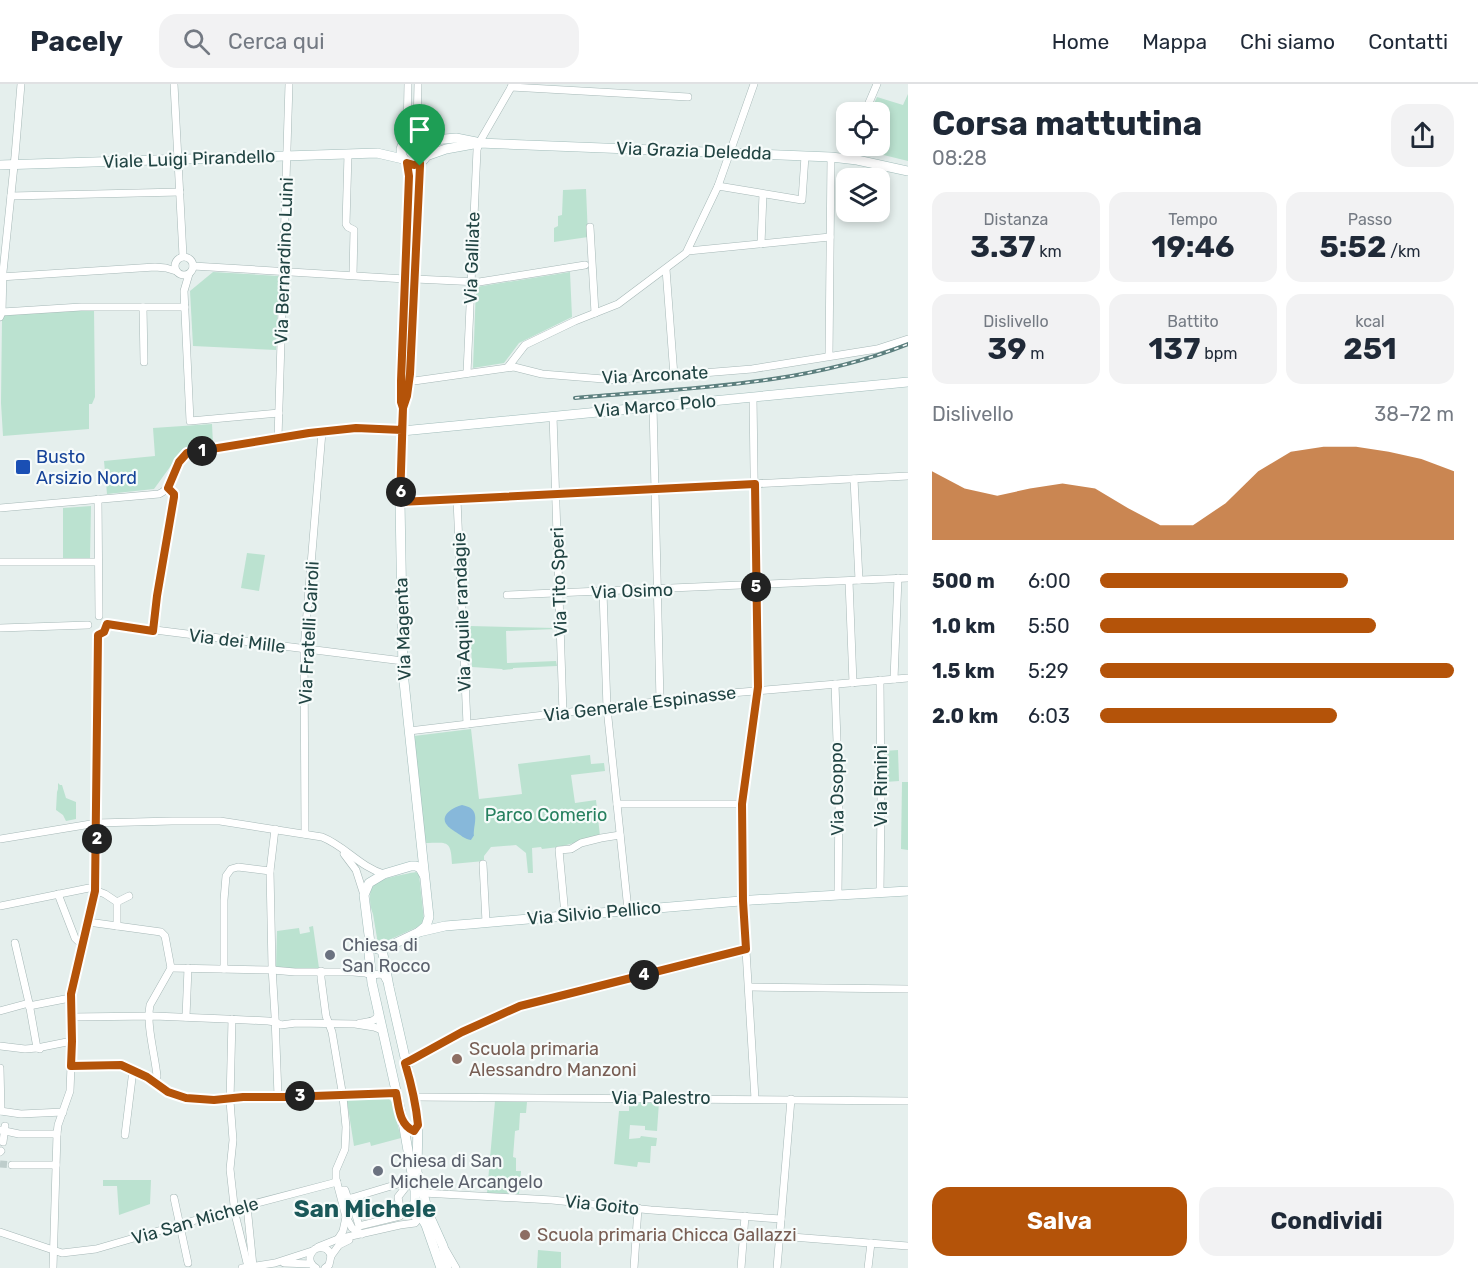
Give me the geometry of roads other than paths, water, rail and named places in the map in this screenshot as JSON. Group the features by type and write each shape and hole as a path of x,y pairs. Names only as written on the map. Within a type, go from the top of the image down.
{"street":[{"path":"21,84 1,277 1,314 81,307 185,306"},
{"path":"174,84 183,256"},
{"name":"Via Bernardino Luini","path":"278,438 290,84"},
{"path":"408,84 407,134 400,153 405,161 414,165 423,159 427,149 417,128 418,84"},
{"path":"508,367 525,345 620,303 688,251 718,186 754,84"},
{"path":"869,102 877,84"},
{"path":"478,143 512,86 688,97"},
{"path":"403,144 411,138 421,140"},
{"name":"Via Grazia Deledda","path":"421,140 456,138 478,143 831,157 908,171"},
{"name":"Via Grazia Deledda","path":"423,159 446,149 478,143"},
{"name":"Via Galliate","path":"467,373 478,143"},
{"name":"Viale Luigi Pirandello","path":"0,165 377,153 403,144"},
{"name":"Viale Luigi Pirandello","path":"377,153 405,161"},
{"path":"348,154 346,224 354,230 353,275"},
{"path":"718,186 802,200 805,156"},
{"path":"829,356 831,157"},
{"name":"Via Magenta","path":"410,279 423,159"},
{"name":"Via Magenta","path":"405,161 409,176 410,279 405,381 401,402 403,408 400,502 403,661 429,917"},
{"path":"11,196 180,192"},
{"path":"761,244 763,194"},
{"path":"590,227 595,314"},
{"path":"688,251 830,237"},
{"path":"183,256 189,258 193,266"},
{"path":"176,271 175,261 183,256"},
{"path":"193,266 471,282 585,265"},
{"path":"193,266 184,291 190,421 279,413"},
{"path":"1,277 155,267 166,268 180,274 189,273"},
{"path":"666,269 674,376"},
{"path":"143,307 144,362"},
{"name":"Via Arconate","path":"405,381 508,367 544,374 616,380 674,376 752,369 877,349 908,339"},
{"name":"Via Marco Polo","path":"402,430 908,382"},
{"path":"753,396 757,690 742,804 743,901 755,1099"},
{"path":"653,406 660,701"},
{"name":"Via Tito Speri","path":"553,416 563,713"},
{"path":"0,508 162,493 168,488 179,462 187,453 356,428 402,430"},
{"name":"Via Fratelli Cairoli","path":"305,834 304,649 322,432"},
{"path":"400,502 908,476"},
{"path":"854,479 859,580"},
{"path":"153,631 174,497 168,488"},
{"path":"98,499 99,616"},
{"name":"Via Aquile randagie","path":"457,500 467,724"},
{"path":"0,562 98,562"},
{"path":"894,679 898,578"},
{"name":"Via Osimo","path":"507,596 908,578"},
{"path":"849,581 853,683"},
{"path":"603,592 607,708 628,910"},
{"path":"99,616 107,624 104,632 98,635 89,631 88,625 91,618 99,616"},
{"name":"Via dei Mille","path":"107,624 403,661"},
{"path":"0,628 88,625"},
{"path":"53,1268 56,1133 70,1091 72,1041 70,998 95,891 98,635"},
{"name":"Via Generale Espinasse","path":"409,731 757,690 908,678"},
{"name":"Via Rimini","path":"880,680 880,892"},
{"name":"Via Osoppo","path":"835,684 838,894"},
{"path":"617,804 742,804"},
{"path":"0,839 97,823 214,821 327,839 365,865 384,874"},
{"path":"275,829 270,871 278,1096"},
{"path":"565,915 559,850 571,849 581,843 620,835"},
{"path":"339,848 356,870 361,881 370,943 371,975 416,1191 415,1216 426,1225 441,1268"},
{"path":"364,895 369,883 384,874 411,866 420,860 421,849"},
{"path":"483,864 486,922"},
{"path":"411,866 419,867 424,875"},
{"path":"224,969 226,876 231,869 242,867 270,871"},
{"path":"0,906 88,888 105,894 117,902"},
{"name":"Via Silvio Pellico","path":"382,949 419,932 445,926 743,901 908,891"},
{"path":"58,894 75,938 84,943"},
{"path":"117,902 129,896"},
{"path":"117,902 117,926"},
{"path":"419,932 426,926 429,917 435,923 445,926"},
{"path":"88,922 158,931 163,932 165,936 171,968 150,1005 149,1016 157,1076 155,1083"},
{"path":"15,943 39,1049"},
{"path":"370,943 375,949 382,949 414,1097 418,1125 417,1165 423,1193 443,1246 456,1268"},
{"path":"405,1063 462,1032 520,1006 746,949"},
{"path":"171,968 357,972 383,975 389,987"},
{"path":"186,1017 188,968"},
{"path":"321,971 325,1007 343,1095 346,1127 345,1151 336,1170 337,1182 351,1228 362,1234"},
{"path":"749,987 908,989"},
{"path":"0,1011 70,998"},
{"path":"355,1024 372,1021 378,1015"},
{"path":"71,1017 149,1016 232,1019 275,1022 281,1025 355,1024 382,1030"},
{"path":"232,1019 230,1098 233,1140 230,1169 234,1209 248,1267"},
{"path":"0,1046 39,1049 72,1041"},
{"path":"71,1066 119,1065 133,1070 180,1098 213,1100 396,1093"},
{"path":"0,1068 4,1112 27,1114 63,1112"},
{"path":"125,1135 133,1070"},
{"name":"Via Palestro","path":"414,1097 908,1101"},
{"path":"777,1268 791,1099"},
{"path":"403,1122 412,1131 418,1125"},
{"path":"3,1142 3,1129 19,1134 56,1133"},
{"path":"12,1165 56,1166"},
{"name":"Via San Michele","path":"0,1232 62,1253 96,1249 337,1182"},
{"path":"343,1190 348,1199 351,1198 407,1184 399,1196 401,1215 360,1226 351,1198"},
{"name":"Via Goito","path":"423,1193 544,1199 781,1219"},
{"path":"174,1198 188,1263"},
{"path":"400,1224 420,1202 427,1207"},
{"path":"247,1206 248,1267"},
{"path":"248,1267 275,1263 362,1234 400,1224 415,1223 426,1216 427,1207"},
{"path":"634,1268 638,1208"},
{"path":"741,1268 745,1216"},
{"path":"325,1268 329,1265 341,1241 346,1217"},
{"path":"779,1236 908,1246"},
{"path":"868,1268 871,1243"},
{"path":"443,1246 447,1268"},
{"path":"275,1263 313,1266 309,1256 315,1249"},
{"path":"315,1249 327,1250 337,1268"}],"water":[{"path":"462,805 471,808 475,814 474,835 471,840 454,831 445,821 448,812"}],"tunnel":[{"path":"0,1164 12,1165"}],"railway":[{"path":"575,398 701,388 786,377 868,358 908,344"}],"place":[{"name":"Busto Arsizio Nord","path":"23,467"},
{"name":"Chiesa di San Rocco","path":"330,955"},
{"name":"Scuola primaria Alessandro Manzoni","path":"457,1059"},
{"name":"Chiesa di San Michele Arcangelo","path":"378,1171"},
{"name":"Scuola primaria Chicca Gallazzi","path":"525,1235"}],"district":[{"name":"San Michele","path":"365,1209"}],"park label":[{"name":"Parco Comerio","path":"546,815"}]}
